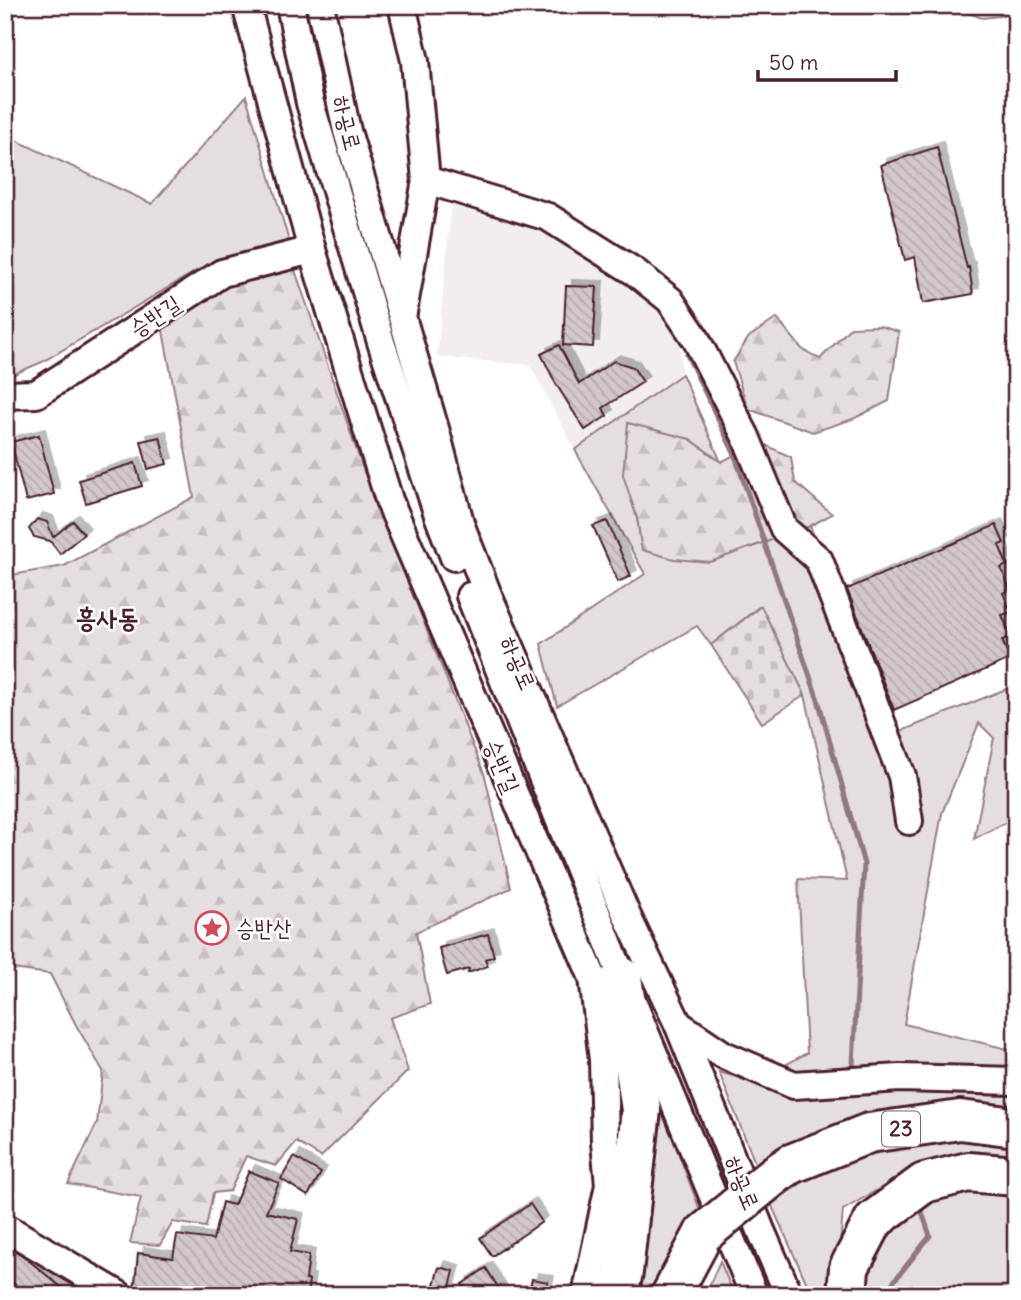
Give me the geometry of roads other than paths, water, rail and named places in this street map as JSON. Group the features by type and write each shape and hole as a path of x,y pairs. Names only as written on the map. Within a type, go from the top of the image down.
{"highway":[{"path":"618,1295 628,1231 640,1110 622,977"},
{"name":"23","path":"671,1295 704,1233 792,1164 869,1133 960,1120 1016,1127"},
{"path":"847,1295 849,1268 874,1220 924,1183 968,1172 1016,1176"}],"street":[{"name":"승반길","path":"246,5 312,250 390,500 593,978 603,1060 609,1185 586,1295"},
{"name":"하공로","path":"290,5 314,116 381,342 438,515 622,977 754,1295"},
{"name":"하공로","path":"320,5 347,131 461,526 628,918 678,1024 789,1295"},
{"path":"402,5 415,61 426,180 402,318"},
{"path":"426,180 548,217 635,272 670,300 696,339 746,437 784,529 819,560 902,776 909,821"},
{"name":"승반길","path":"5,395 36,394 222,273 312,250"},
{"path":"678,1024 724,1055 794,1085 900,1078 1016,1081"},
{"path":"5,1227 119,1295"}],"waterway":[{"path":"687,355 734,453 819,703 864,864 853,1064 856,1070"},
{"path":"883,1295 930,1236 920,1206"}],"place":[{"name":"승반산","path":"212,928"}],"district":[{"name":"흥사동","path":"107,618"}]}
